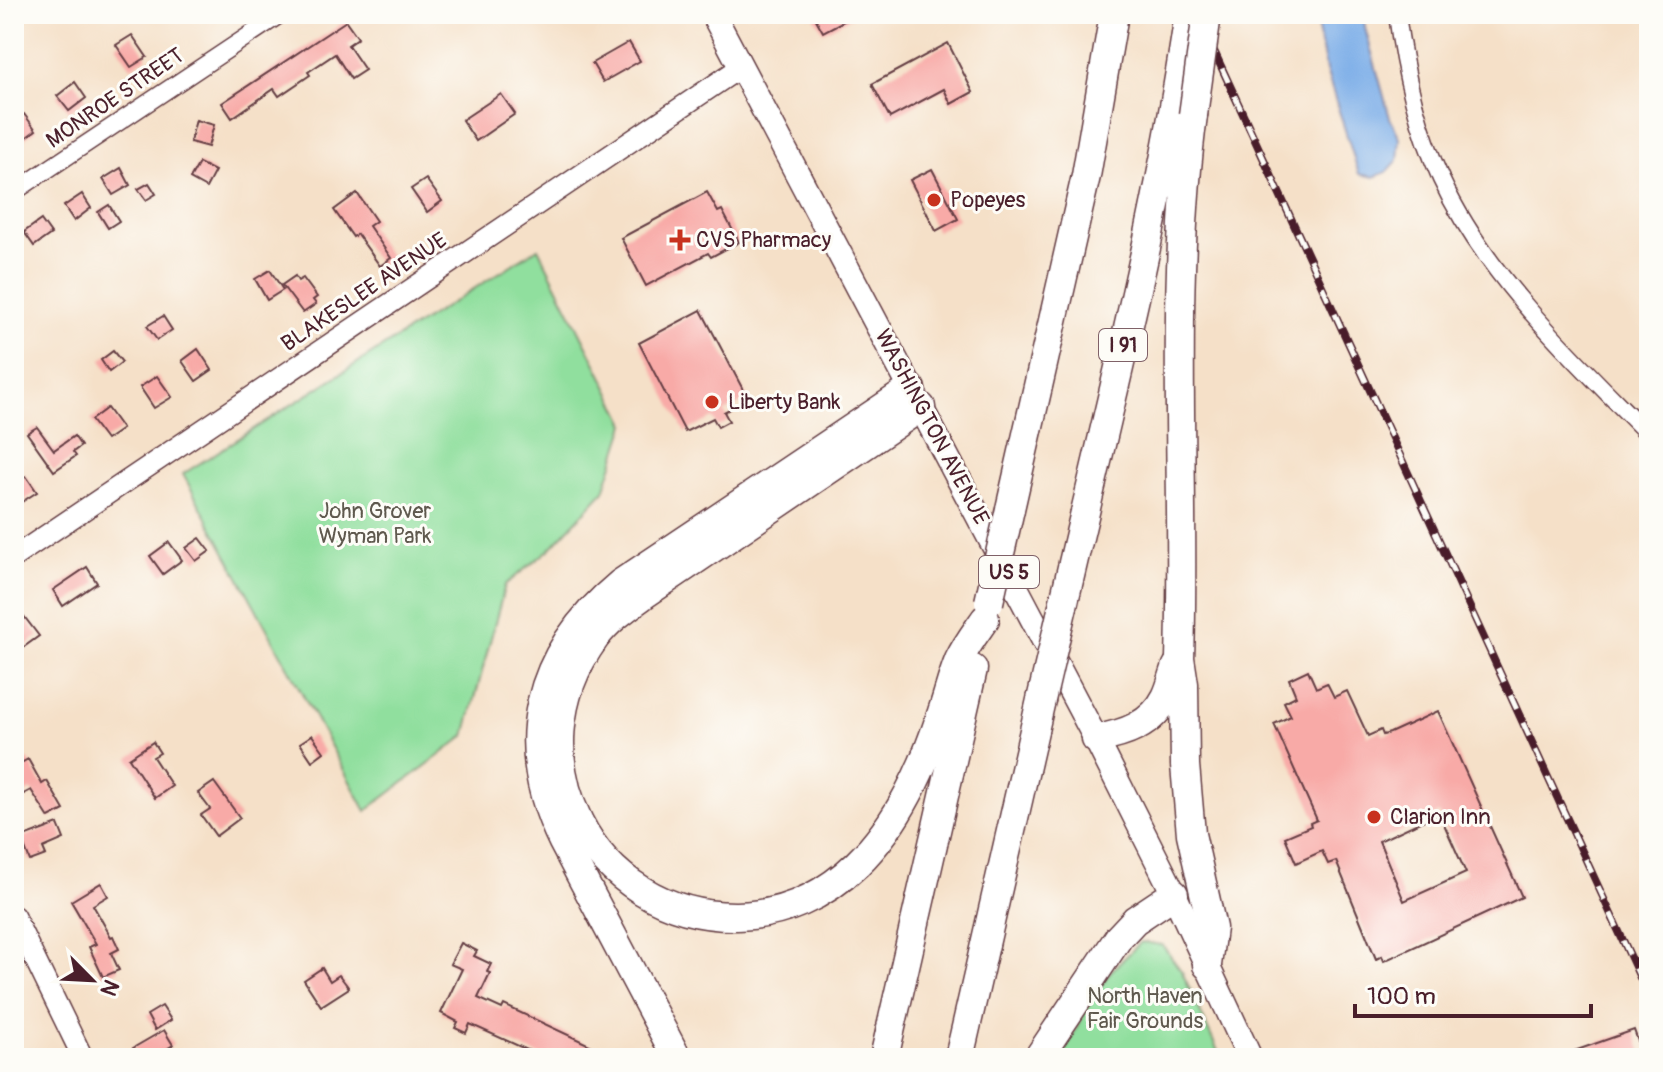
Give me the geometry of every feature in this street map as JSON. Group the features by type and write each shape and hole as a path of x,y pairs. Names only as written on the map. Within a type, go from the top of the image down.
{"highway":[{"path":"884,1058 1086,176 1114,14"},
{"name":"I 91","path":"959,1058 1146,245 1189,14"},
{"path":"1207,14 1184,195 1180,264 1180,658 1191,834 1212,928 1207,965"},
{"path":"916,398 619,613 601,630 572,680 561,726 562,772 574,813 588,839 616,872 643,892 672,906 706,914 743,916 779,910 807,900 833,884 859,862 898,811 927,754 960,659 987,610"},
{"path":"677,1058 547,807 540,780 538,753 541,704 550,675 573,632 594,607 620,584 916,398"},
{"path":"1096,739 1129,731 1151,717 1166,697 1180,658"},
{"path":"1038,1058 1119,937 1135,920 1174,894"}],"main road":[{"name":"WASHINGTON AVENUE","path":"713,14 1096,739 1174,894 1250,1058"}],"street":[{"name":"MONROE STREET","path":"14,192 281,14"},
{"path":"1397,14 1406,73 1419,121 1442,181 1467,227 1496,270 1530,310 1649,435"},
{"name":"BLAKESLEE AVENUE","path":"14,557 741,67"},
{"path":"14,916 83,1058"}],"green space":[{"name":"John Grover Wyman Park","path":"538,248 626,424 604,491 550,549 505,585 465,736 366,811 183,474"},
{"name":"North Haven Fair Grounds","path":"1141,942 1162,945 1182,972 1221,1058 1061,1058 1110,972"}],"water":[{"path":"1315,14 1364,14 1365,28 1390,118 1400,138 1398,160 1387,172 1374,177 1359,174 1326,70"}],"building":[{"path":"813,14 857,14 823,32"},
{"path":"346,21 358,38 348,45 365,70 351,79 335,54 279,96 274,89 232,118 222,103"},
{"path":"132,35 147,57 131,67 116,45"},
{"path":"629,42 640,61 603,82 592,63"},
{"path":"948,43 973,92 951,104 944,89 890,118 872,84"},
{"path":"75,82 86,98 69,111 57,96"},
{"path":"501,94 515,114 476,141 462,120"},
{"path":"24,114 36,130 19,143 14,136 14,121"},
{"path":"196,120 214,125 208,147 190,142"},
{"path":"199,163 215,171 206,188 190,179"},
{"path":"121,168 130,185 113,195 103,179"},
{"name":"Popeyes","path":"932,169 958,219 936,231 910,180"},
{"path":"426,179 442,201 427,212 411,189"},
{"path":"149,183 156,194 146,200 138,189"},
{"name":"CVS Pharmacy","path":"707,192 718,212 722,210 739,242 711,257 708,253 646,286 621,238"},
{"path":"357,193 376,221 369,226 391,258 380,266 357,234 353,237 334,210"},
{"path":"82,194 91,208 74,221 64,206"},
{"path":"109,205 119,221 108,228 98,212"},
{"path":"41,220 51,234 34,246 24,232"},
{"path":"270,270 283,290 267,300 255,279"},
{"path":"295,276 298,281 303,278 317,297 313,300 316,304 303,313 282,285"},
{"path":"701,310 748,399 724,412 729,421 718,427 713,418 685,432 639,343"},
{"path":"163,316 172,330 157,340 147,326"},
{"path":"198,349 212,370 196,381 182,361"},
{"path":"113,351 122,362 109,372 101,360"},
{"path":"157,376 172,397 154,408 140,387"},
{"path":"107,408 122,429 106,440 91,420"},
{"path":"37,427 54,450 74,436 81,446 73,452 76,456 54,471 27,433"},
{"path":"26,476 37,492 14,507 14,483"},
{"path":"200,538 210,551 196,561 186,548"},
{"path":"169,542 182,560 163,574 150,556"},
{"path":"87,567 97,583 63,606 53,590"},
{"path":"23,615 39,636 14,654 14,622"},
{"name":"Clarion Inn","path":"1308,670 1316,688 1327,683 1334,697 1347,691 1368,736 1381,730 1383,735 1390,733 1438,711 1522,897 1384,961 1382,956 1376,959 1336,861 1328,864 1322,851 1296,863 1285,837 1311,826 1310,823 1317,820 1274,724 1291,716 1284,702 1296,696 1289,679","holes":["1439,813 1466,873 1404,901 1379,841"]},
{"path":"312,735 324,752 312,761 300,743"},
{"path":"153,742 160,753 153,757 172,786 155,798 129,758"},
{"path":"14,759 21,763 28,759 42,784 47,781 64,810 49,818 31,790 14,799"},
{"path":"214,782 240,818 216,836 201,815 210,809 198,793"},
{"path":"58,824 64,839 43,848 46,855 30,861 21,838"},
{"path":"101,883 108,896 93,905 119,949 111,953 119,970 103,977 89,947 96,944 71,901"},
{"path":"461,943 477,951 474,956 491,964 478,998 502,1009 504,1005 594,1047 589,1058 545,1058 470,1024 466,1033 455,1028 458,1022 441,1013 462,969 450,964"},
{"path":"322,968 330,981 339,975 349,988 321,1006 304,980"},
{"path":"162,1006 171,1020 155,1030 147,1015"},
{"path":"164,1030 173,1045 152,1058 139,1058 133,1048"},
{"path":"1634,1030 1644,1058 1560,1058 1560,1056"}],"railway":[{"path":"1197,14 1649,997"}],"place":[{"name":"Popeyes","path":"934,200"},
{"name":"CVS Pharmacy","path":"680,240"},
{"name":"Liberty Bank","path":"712,402"},
{"name":"Clarion Inn","path":"1374,817"}]}
